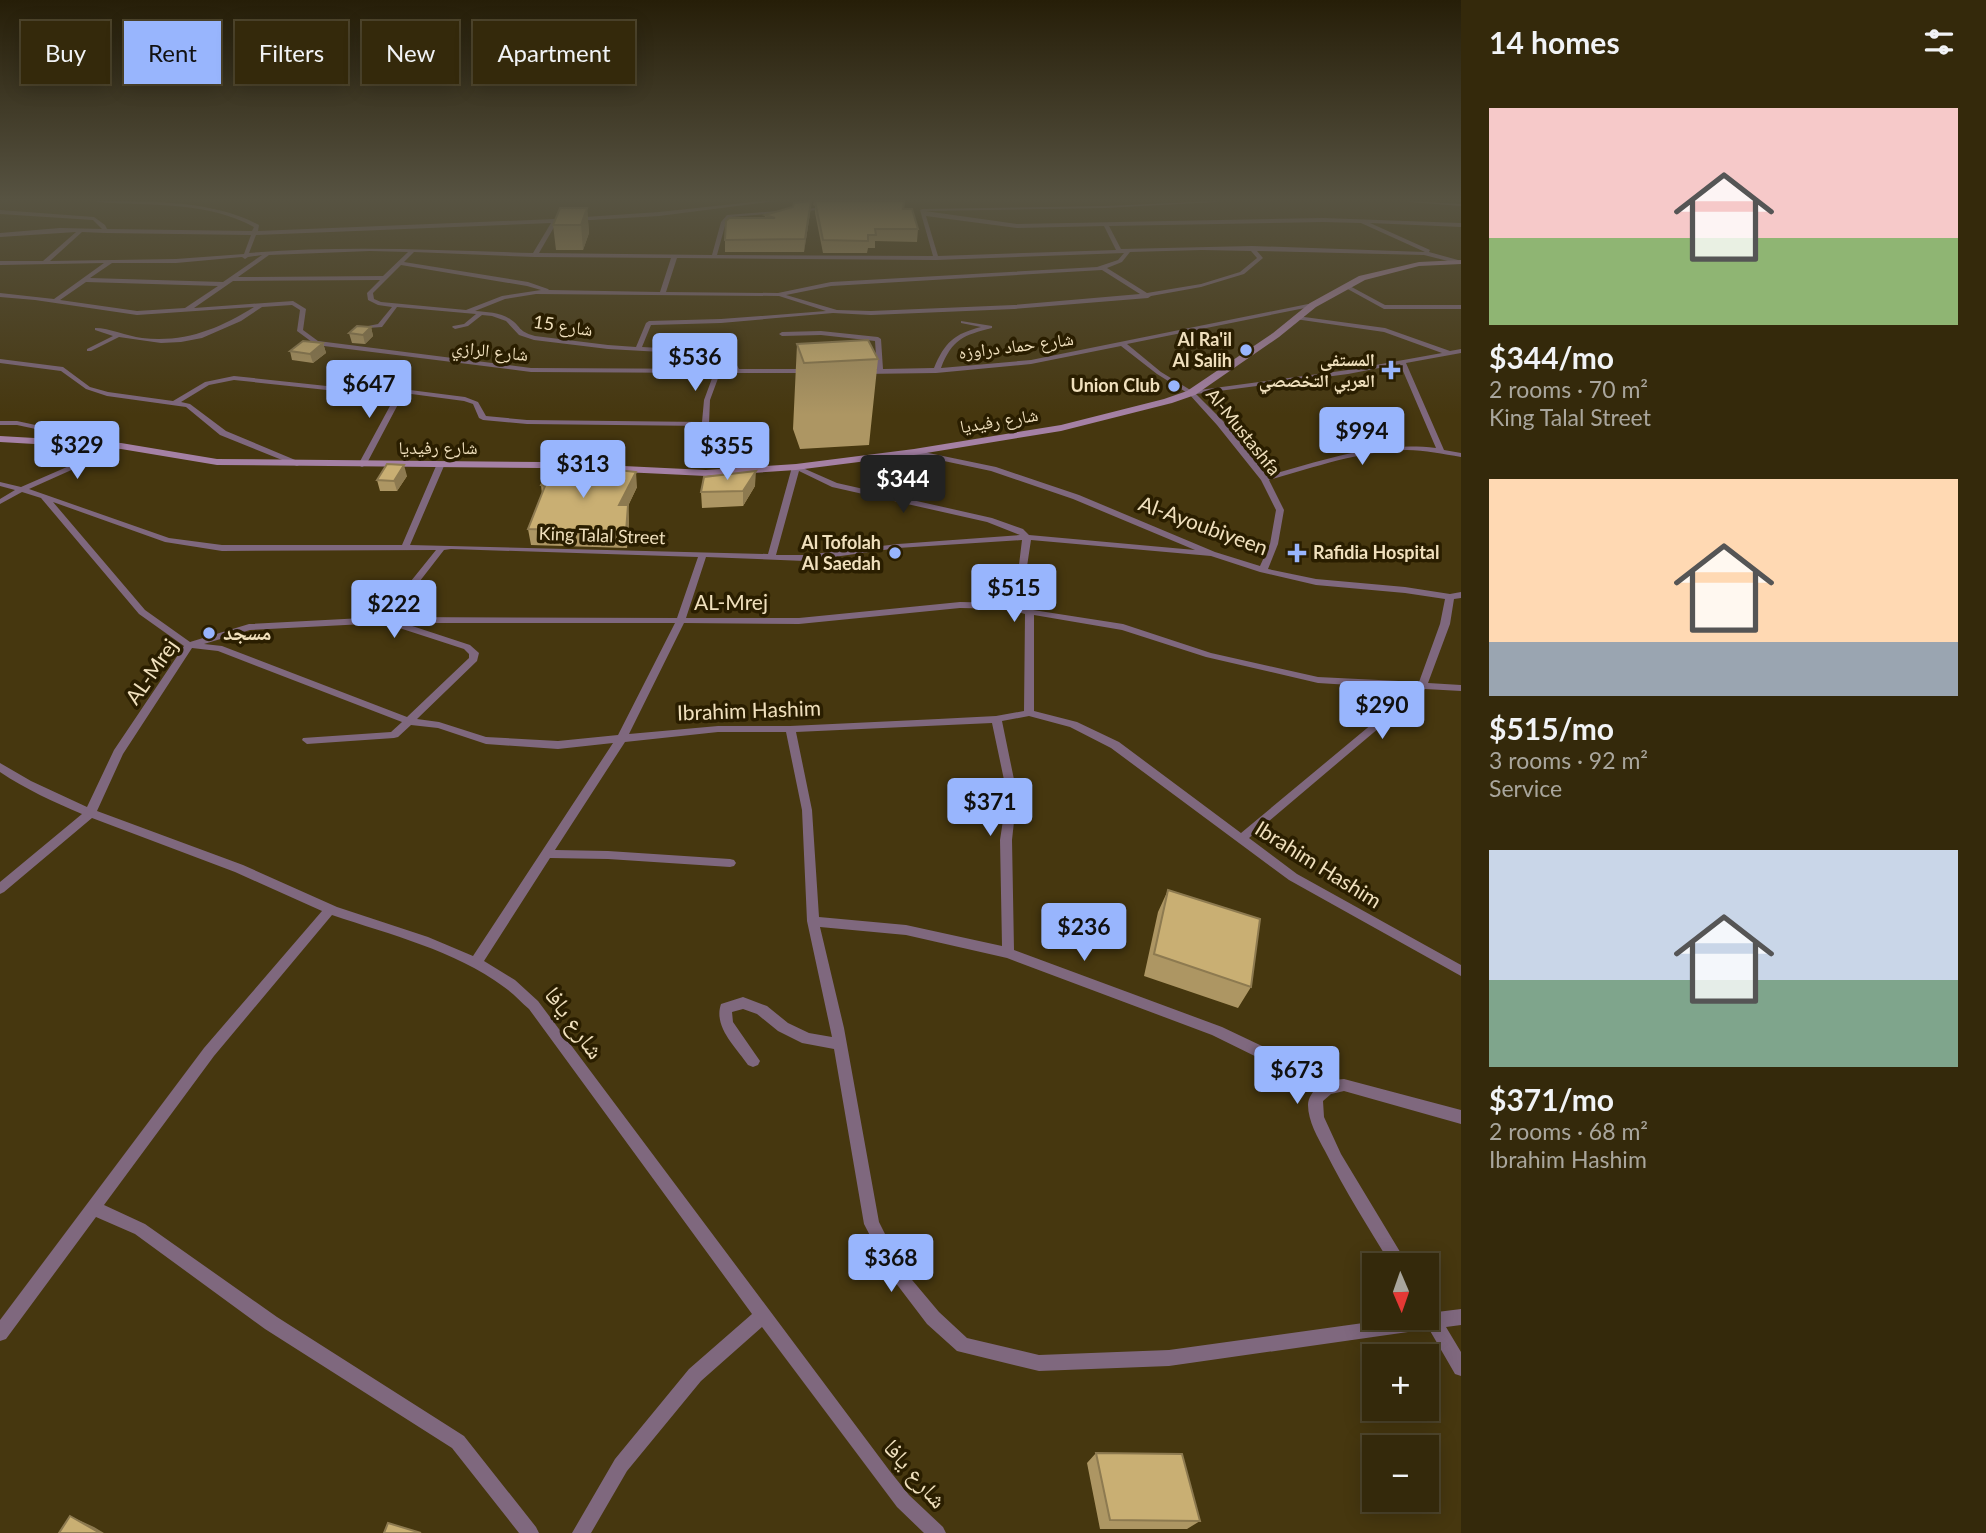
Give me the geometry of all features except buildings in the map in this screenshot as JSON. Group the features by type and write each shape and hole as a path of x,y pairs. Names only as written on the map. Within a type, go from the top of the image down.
{"main road":[{"name":"شارع رفيديا","path":"0,439 121,446 217,462 541,465 706,473 796,467 914,452 1061,428 1191,393 1313,305 1362,278 1380,273"}],"street":[{"path":"55,301 96,273"},
{"path":"185,311 241,273"},
{"name":"شارع 15","path":"390,273 370,293 369,299 380,304 481,313 508,320 518,332 534,338 721,354 731,359 737,371"},
{"path":"458,273 528,284 552,292"},
{"path":"663,293 669,273"},
{"path":"468,311 504,297 552,292 778,295 831,284 1032,273"},
{"path":"1109,273 1147,296"},
{"path":"638,349 649,323 720,321 837,312 891,312 1147,296 1199,287 1248,273"},
{"path":"232,279 385,278"},
{"path":"85,280 225,284"},
{"path":"1346,286 1384,307 1461,307"},
{"name":"شارع الرازي","path":"0,295 131,313 283,303 303,309 300,331 311,342 338,347 531,370 718,370"},
{"path":"778,295 837,312"},
{"path":"97,329 117,336 158,342 196,339 245,316 262,304"},
{"path":"370,327 380,326 396,304"},
{"name":"شارع حماد دراوزه","path":"857,372 936,370 1031,362 1313,305"},
{"path":"455,327 466,325 481,313"},
{"path":"1297,318 1385,330 1449,352"},
{"path":"936,370 951,340 959,334 990,327 963,322"},
{"path":"782,334 821,333 878,339 880,372"},
{"path":"89,350 117,336"},
{"name":"Al-Mustashfa","path":"1123,344 1159,373 1191,393 1220,423 1265,479 1280,510 1275,544 1263,570"},
{"path":"1191,393 1276,383 1461,351"},
{"path":"0,361 64,369 88,388 107,394 176,402 198,411 223,432 297,464"},
{"path":"1403,363 1441,450"},
{"path":"176,402 207,383 228,378 355,391 402,391 470,400 476,403 483,418 491,419 555,423 705,424 707,400 718,370 821,371"},
{"path":"362,465 402,391"},
{"path":"0,423 17,423 121,446"},
{"path":"0,502 21,489 121,446"},
{"path":"1265,479 1376,449 1406,446 1461,455"},
{"name":"Al-Ayoubiyeen","path":"914,452 993,469 1076,497 1212,554 1263,570 1316,582 1456,596 1422,687 1241,839"},
{"path":"405,547 440,466"},
{"path":"771,556 796,467 835,485 989,520 1020,531 1027,537 1022,573 1029,612 1029,712"},
{"name":"King Talal Street","path":"0,484 44,496 167,540 222,548 442,547 805,558 898,547 1027,537 1212,554"},
{"name":"Ibrahim Hashim","path":"44,496 142,612 188,645 219,648 409,721 439,725 486,740 558,745 718,729 790,730 996,719 1029,712 1073,724 1115,745 1293,877 1461,971"},
{"path":"307,740 394,735 474,659 474,653 467,647 385,620 442,547"},
{"path":"476,962 622,738 681,620 703,555"},
{"name":"AL-Mrej","path":"90,813 118,753 188,645 249,627 385,620 799,621 960,605 1007,606 1122,627 1261,669 1318,680 1461,688"},
{"path":"996,719 1012,794 1006,840 1008,953"},
{"path":"790,730 807,810 813,920 840,1044 872,1224 897,1273 933,1318 962,1345 1039,1363 1169,1358 1362,1325"},
{"name":"شارع يافا","path":"0,767 13,777 90,813 228,864 330,909 476,962 513,984 536,1007 551,1031 883,1476 937,1533"},
{"path":"0,889 90,813"},
{"path":"548,854 730,863"},
{"path":"0,1333 209,1052 330,909"},
{"path":"813,920 906,930 1008,953 1217,1031 1331,1086 1356,1087 1461,1117"},
{"path":"752,1061 726,1023 726,1008 743,1003 762,1010 783,1027 807,1039 840,1044"},
{"path":"1331,1086 1321,1092 1315,1102 1315,1113 1333,1153 1393,1253"},
{"path":"93,1208 140,1229 271,1323 458,1441 530,1533"},
{"path":"581,1533 621,1465 687,1385 763,1315"},
{"path":"1439,1315 1461,1317"},
{"path":"1438,1330 1461,1368"}],"place":[{"name":"Al Ra'il Al Salih","path":"1246,350"},
{"name":"المستفى العربي التخصصي","path":"1391,370"},
{"name":"Union Club","path":"1174,386"},
{"name":"Al Tofolah Al Saedah","path":"895,553"},
{"name":"Rafidia Hospital","path":"1297,553"},
{"name":"مسجد","path":"209,633"}]}
